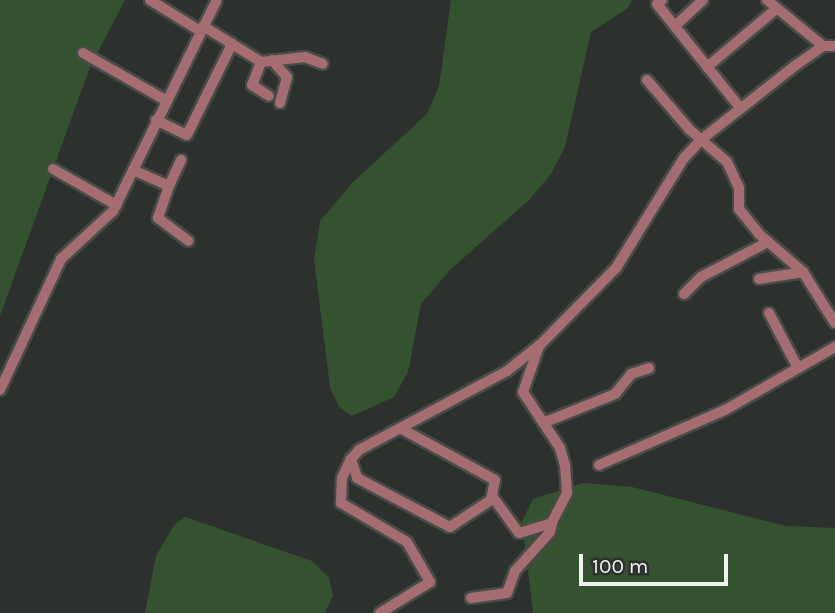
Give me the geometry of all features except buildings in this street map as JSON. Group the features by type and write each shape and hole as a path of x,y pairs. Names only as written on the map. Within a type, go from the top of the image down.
{"street":[{"path":"150,0 267,61 287,77 280,103"},
{"path":"0,390 61,259 116,205 165,100 217,0"},
{"path":"662,0 657,4 741,109"},
{"path":"675,26 703,0"},
{"path":"380,613 430,582 407,542 341,503 342,478 350,460 359,450 507,371 541,344 616,268 684,158 702,139 829,46 776,9 768,0"},
{"path":"707,67 776,9"},
{"path":"156,120 187,135 232,44"},
{"path":"83,53 165,100"},
{"path":"267,61 305,57 323,64"},
{"path":"267,61 252,85 269,96"},
{"path":"647,80 727,162 739,188 739,209 768,242 803,272 835,323"},
{"path":"181,160 158,218 188,241"},
{"path":"53,169 116,205"},
{"path":"133,170 169,186"},
{"path":"684,294 701,277 768,242"},
{"path":"759,279 803,272"},
{"path":"769,313 798,368"},
{"path":"471,598 507,593 515,572 552,523 567,493 565,465 560,448 523,392 541,344"},
{"path":"599,465 725,410 835,347"},
{"path":"542,423 615,394 631,374 649,368"},
{"path":"350,460 357,478 450,527 492,496 495,480 402,429"},
{"path":"492,496 519,533 552,523"}],"green space":[{"path":"0,0 125,0 90,67 0,316"},
{"path":"451,0 632,0 628,8 591,32 565,147 551,174 529,200 450,270 421,304 408,372 394,397 352,416 339,407 330,387 314,260 320,221 352,183 427,114 439,86"},
{"path":"584,483 632,487 786,526 835,528 835,613 533,613 522,521 533,499"},
{"path":"185,517 312,561 329,578 333,596 325,613 145,613 156,556 174,525"}]}
